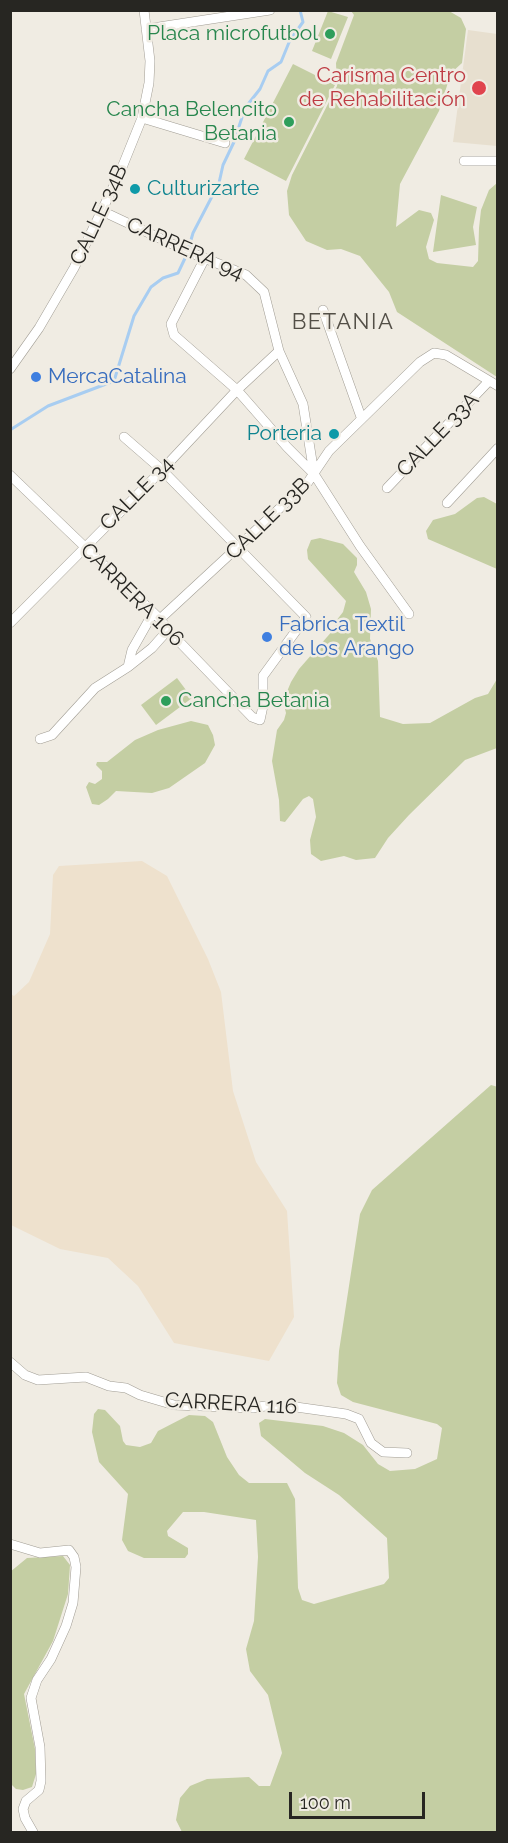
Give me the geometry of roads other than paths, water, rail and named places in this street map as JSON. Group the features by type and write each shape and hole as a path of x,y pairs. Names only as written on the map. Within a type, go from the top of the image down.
{"street":[{"name":"CALLE 34B","path":"10,369 33,337 68,278 102,211 142,118 149,83 150,61 144,10"},
{"path":"146,29 270,10"},
{"path":"142,118 225,143"},
{"path":"464,161 498,161"},
{"name":"CARRERA 94","path":"102,211 187,251 246,275 264,292 279,351 307,417 314,474 360,546 409,614"},
{"path":"201,257 171,324 174,336 237,390 314,474"},
{"path":"323,310 361,417"},
{"name":"CALLE 34","path":"10,623 162,470 237,390 279,351"},
{"name":"CALLE 33B","path":"128,667 132,651 156,616 239,548 314,474 329,451 361,417 420,362 434,353 446,355 493,383"},
{"name":"CALLE 33A","path":"387,488 493,383"},
{"path":"124,437 162,470 239,548"},
{"path":"447,503 498,448"},
{"name":"CARRERA 106","path":"10,475 156,616 256,720 262,717 263,676 306,617 239,548"},
{"path":"40,739 52,735 87,696 152,648 168,630"},
{"name":"CARRERA 116","path":"10,1362 25,1375 38,1380 86,1377 109,1386 126,1388 174,1406 296,1407 346,1414 359,1419 371,1443 383,1452 407,1454"},
{"path":"10,1544 40,1553 69,1550 74,1557 76,1567 73,1603 66,1626 31,1698 40,1747 41,1781 39,1790 26,1801 23,1809 33,1833"}],"waterway":[{"path":"10,430 48,406 114,381 134,316 151,287 163,278 178,273 193,233 219,183 223,165 234,142 245,108 260,89 268,71 281,62 290,40 303,22 300,10"}],"place":[{"name":"Placa microfutbol","path":"330,34"},
{"name":"Carisma Centro de Rehabilitación","path":"479,88"},
{"name":"Cancha Belencito Betania","path":"289,122"},
{"name":"Culturizarte","path":"135,189"},
{"name":"MercaCatalina","path":"36,377"},
{"name":"Porteria","path":"334,434"},
{"name":"Fabrica Textil de los Arango","path":"267,637"},
{"name":"Cancha Betania","path":"166,701"}],"district":[{"name":"BETANIA","path":"343,322"}]}
